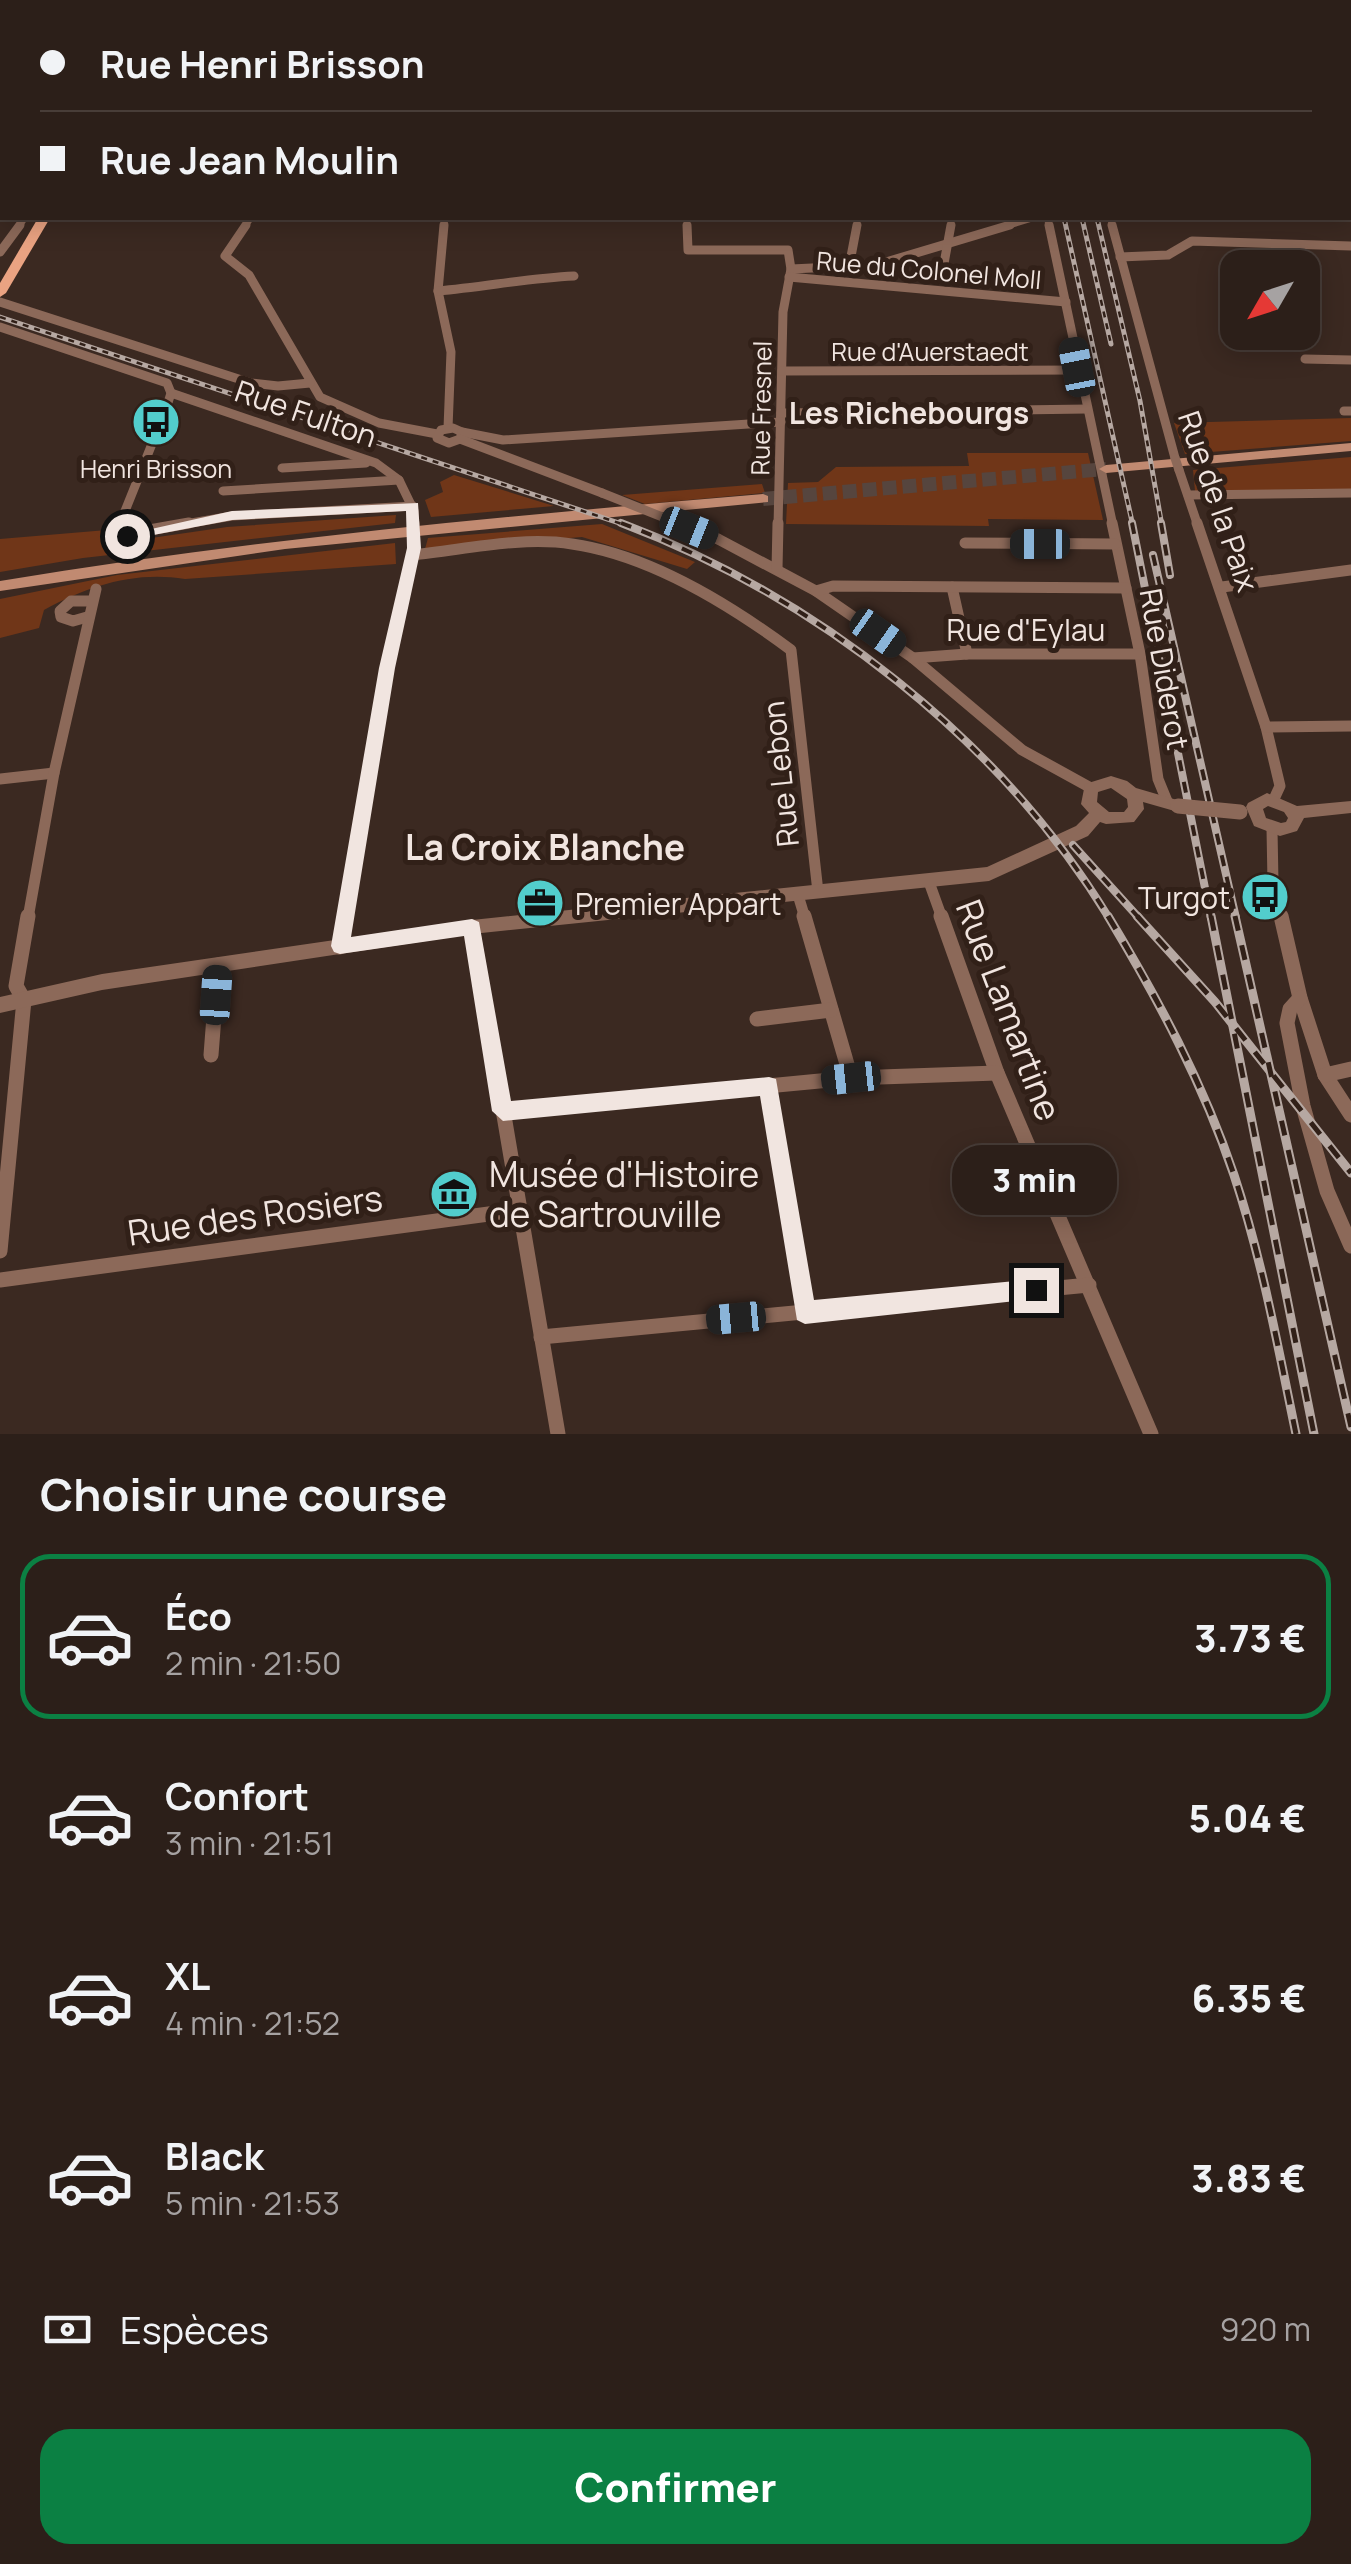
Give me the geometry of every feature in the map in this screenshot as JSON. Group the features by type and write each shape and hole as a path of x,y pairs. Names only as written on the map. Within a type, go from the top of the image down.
{"main road":[{"path":"0,280 35,220"},
{"path":"0,293 43,220"},
{"path":"1106,469 1351,447"},
{"path":"0,586 170,556 304,540 762,499"}],"street":[{"path":"0,252 24,220"},
{"path":"250,220 226,256 249,276 320,397 380,423 437,434 448,428"},
{"path":"446,220 438,291 451,352 448,428"},
{"name":"Rue Fresnel","path":"687,220 688,250 788,250 777,569"},
{"path":"849,266 858,220"},
{"path":"943,269 952,220"},
{"path":"790,273 876,265 1027,220"},
{"name":"Rue Diderot","path":"1047,220 1140,654 1158,778 1173,805"},
{"name":"Rue de la Paix","path":"1111,220 1175,458 1222,587 1266,727 1280,786 1274,799"},
{"path":"1120,257 1171,256 1185,251 1192,241 1351,246"},
{"name":"Rue du Colonel Moll","path":"790,273 1066,302"},
{"path":"438,291 512,286 526,278 574,276"},
{"path":"0,302 251,383 310,383"},
{"path":"0,326 165,382 171,393 119,526 121,536 232,516 413,506 413,552 387,668 340,946"},
{"path":"1305,359 1351,360"},
{"name":"Rue d'Auerstaedt","path":"782,371 1078,370"},
{"name":"Rue Fulton","path":"171,393 376,463 399,480 413,506"},
{"path":"495,446 781,418 1087,409"},
{"path":"448,428 718,539 777,569 816,591 912,658 1022,750 1091,788 1111,782 1134,801 1247,812 1272,828 1291,827 1294,813"},
{"path":"437,434 442,442 461,436"},
{"path":"282,468 376,463"},
{"path":"224,491 399,480"},
{"path":"1188,494 1351,493"},
{"path":"965,543 1116,544"},
{"name":"Rue Lebon","path":"413,552 553,544 587,547 730,608 791,650 818,892"},
{"path":"1222,587 1351,570"},
{"path":"816,591 834,586 1126,588"},
{"path":"952,587 967,654"},
{"path":"0,1251 24,1000 16,986 54,773 94,595 71,601 60,611 61,617 68,620 87,617"},
{"name":"Rue d'Eylau","path":"912,658 967,654 1140,654"},
{"path":"1266,727 1351,726"},
{"path":"0,779 54,773"},
{"path":"1091,788 1088,804 1098,814 1121,820 1134,801"},
{"path":"1247,812 1256,803 1274,799 1294,813 1351,807"},
{"path":"0,1005 102,982 472,927 989,874 1082,830 1098,814"},
{"path":"1272,828 1273,883 1300,998 1325,1075 1351,1115"},
{"name":"Rue Lamartine","path":"929,882 997,1073 1151,1434"},
{"path":"798,895 851,1078"},
{"path":"472,927 558,1434"},
{"path":"211,1056 218,965"},
{"path":"1300,998 1290,1009 1286,1023 1303,1106 1324,1181 1351,1246"},
{"path":"757,1019 831,1010"},
{"path":"1325,1075 1351,1069"},
{"path":"503,1111 851,1078 997,1073"},
{"path":"769,1086 805,1312"},
{"name":"Rue des Rosiers","path":"0,1280 518,1210"},
{"path":"541,1337 1089,1285"}],"shaded area":[{"path":"1351,418 1351,441 1185,454 1174,423"},
{"path":"967,453 1088,453 1103,520 988,519 989,526 786,524 788,483 818,482 836,467 969,466"},
{"path":"1351,457 1351,489 1195,491 1193,470"},
{"path":"454,475 554,506 431,517 425,500 443,492 440,482"},
{"path":"762,484 765,493 645,504 622,495"},
{"path":"396,515 395,523 83,558 0,572 0,539 107,530 103,545 227,527"},
{"path":"602,524 695,562 687,569 582,537 425,549 428,538"},
{"path":"395,543 396,564 112,582 44,610 39,628 0,638 0,599 117,575"}],"tunnel":[{"path":"763,499 1106,469"}],"railway":[{"path":"1064,220 1133,526"},
{"path":"1082,220 1111,344"},
{"path":"1097,220 1140,401 1162,526"},
{"path":"0,317 628,526"},
{"path":"621,523 628,526"},
{"path":"1132,523 1211,918"},
{"path":"1161,523 1170,575"},
{"path":"628,526 764,590 897,681 958,734 1014,791 1065,853 1109,918"},
{"path":"1153,555 1236,918"},
{"path":"1073,845 1139,918"},
{"path":"1108,916 1178,1042 1222,1141 1261,1271 1296,1434"},
{"path":"1137,916 1232,1024"},
{"path":"1211,916 1232,1024"},
{"path":"1235,916 1270,1072"},
{"path":"1232,1024 1270,1072"},
{"path":"1232,1024 1314,1434"},
{"path":"1270,1072 1351,1173"},
{"path":"1270,1072 1351,1427"}],"place":[{"name":"Henri Brisson","path":"156,422"},
{"name":"Turgot","path":"1265,897"},
{"name":"Premier Appart","path":"540,903"},
{"name":"Musée d'Histoire de Sartrouville","path":"454,1194"}],"district":[{"name":"Les Richebourgs","path":"909,412"},
{"name":"La Croix Blanche","path":"545,847"}],"route":[{"path":"127,536 232,516 413,506 414,548 387,668 340,946 472,927 503,1111 769,1086 805,1312 1036,1290"}]}
